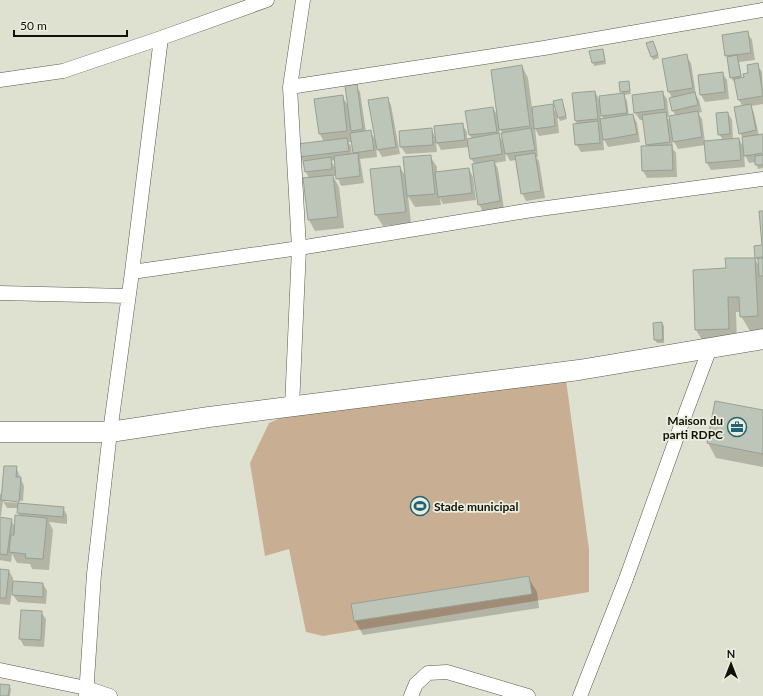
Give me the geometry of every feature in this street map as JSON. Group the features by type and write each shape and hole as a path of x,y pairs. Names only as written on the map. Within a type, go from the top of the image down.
{"street":[{"path":"0,80 63,71 267,0"},
{"path":"292,407 299,248 290,87 303,0"},
{"path":"290,87 544,48 763,10"},
{"path":"86,692 94,574 110,432 132,272 161,38"},
{"path":"132,272 299,248 532,210 763,179"},
{"path":"0,293 128,296"},
{"path":"0,432 110,432 209,417 579,370 763,339"},
{"path":"580,696 626,579 710,348"},
{"path":"0,670 86,692 110,696"},
{"path":"411,696 416,684 428,673 447,672 528,696"}],"shaded area":[{"name":"Stade municipal","path":"566,380 589,549 589,592 323,636 306,632 289,549 265,556 250,463 269,423 296,411"}],"building":[{"path":"748,31 751,53 725,56 722,35"},
{"path":"653,41 658,55 651,57 646,43"},
{"path":"603,49 605,61 592,63 589,51"},
{"path":"687,54 693,88 668,92 662,59"},
{"path":"737,55 741,76 730,78 727,57"},
{"path":"758,63 763,96 738,100 734,79 744,77 743,74 748,73 747,65"},
{"path":"522,65 530,126 499,130 491,70"},
{"path":"723,72 725,92 700,95 698,75"},
{"path":"629,81 630,91 620,92 619,82"},
{"path":"357,84 363,129 351,131 345,86"},
{"path":"595,91 598,119 575,121 572,93"},
{"path":"663,91 665,109 634,113 632,95"},
{"path":"695,92 698,105 672,111 669,98"},
{"path":"624,93 627,113 601,116 599,96"},
{"path":"343,95 347,131 319,134 314,99"},
{"path":"388,97 396,147 377,150 368,100"},
{"path":"562,99 566,116 558,118 553,101"},
{"path":"553,104 555,126 534,129 532,107"},
{"path":"751,104 756,130 739,134 734,107"},
{"path":"493,107 497,132 469,135 465,111"},
{"path":"698,111 702,137 673,142 669,116"},
{"path":"666,112 670,142 646,145 642,115"},
{"path":"728,112 730,134 718,135 716,113"},
{"path":"633,114 637,134 603,140 600,119"},
{"path":"598,121 600,143 575,145 573,124"},
{"path":"463,123 465,140 436,143 434,126"},
{"path":"432,128 433,145 400,147 399,131"},
{"path":"531,128 535,150 505,154 501,133"},
{"path":"371,130 374,150 353,153 350,133"},
{"path":"499,133 502,154 470,159 467,139"},
{"path":"763,134 763,153 744,156 742,137"},
{"path":"347,138 349,151 299,157 297,144"},
{"path":"739,138 741,160 706,163 704,141"},
{"path":"672,145 673,170 642,171 641,146"},
{"path":"358,153 360,176 336,179 334,156"},
{"path":"535,153 541,191 521,194 515,156"},
{"path":"431,155 435,194 407,196 403,157"},
{"path":"763,155 763,165 755,165 755,156"},
{"path":"331,157 332,169 305,172 303,161"},
{"path":"494,160 500,201 478,205 472,164"},
{"path":"400,166 406,212 375,215 370,169"},
{"path":"469,168 472,193 438,197 435,172"},
{"path":"333,175 338,217 308,220 303,178"},
{"path":"759,211 763,211 763,257 755,258 754,246 762,245"},
{"path":"725,258 755,258 758,316 740,317 739,297 728,297 729,329 695,330 693,270 726,268"},
{"path":"758,258 763,258 763,276 759,276"},
{"path":"662,322 663,340 654,340 653,323"},
{"name":"Maison du parti RDPC","path":"715,401 763,410 763,454 707,443"},
{"path":"4,466 17,466 16,477 21,477 19,502 1,500"},
{"path":"18,503 64,507 63,517 17,513"},
{"path":"15,515 47,518 43,559 25,558 26,554 9,552 11,535 14,535"},
{"path":"0,517 12,519 7,555 0,554"},
{"path":"0,569 9,570 6,598 0,598"},
{"path":"529,576 532,594 354,621 351,604"},
{"path":"13,581 43,583 43,597 12,595"},
{"path":"21,610 42,611 41,640 19,639"},
{"path":"0,684 10,685 8,696 0,696"}],"place":[{"name":"Maison du parti RDPC","path":"737,427"},
{"name":"Stade municipal","path":"420,506"}]}
